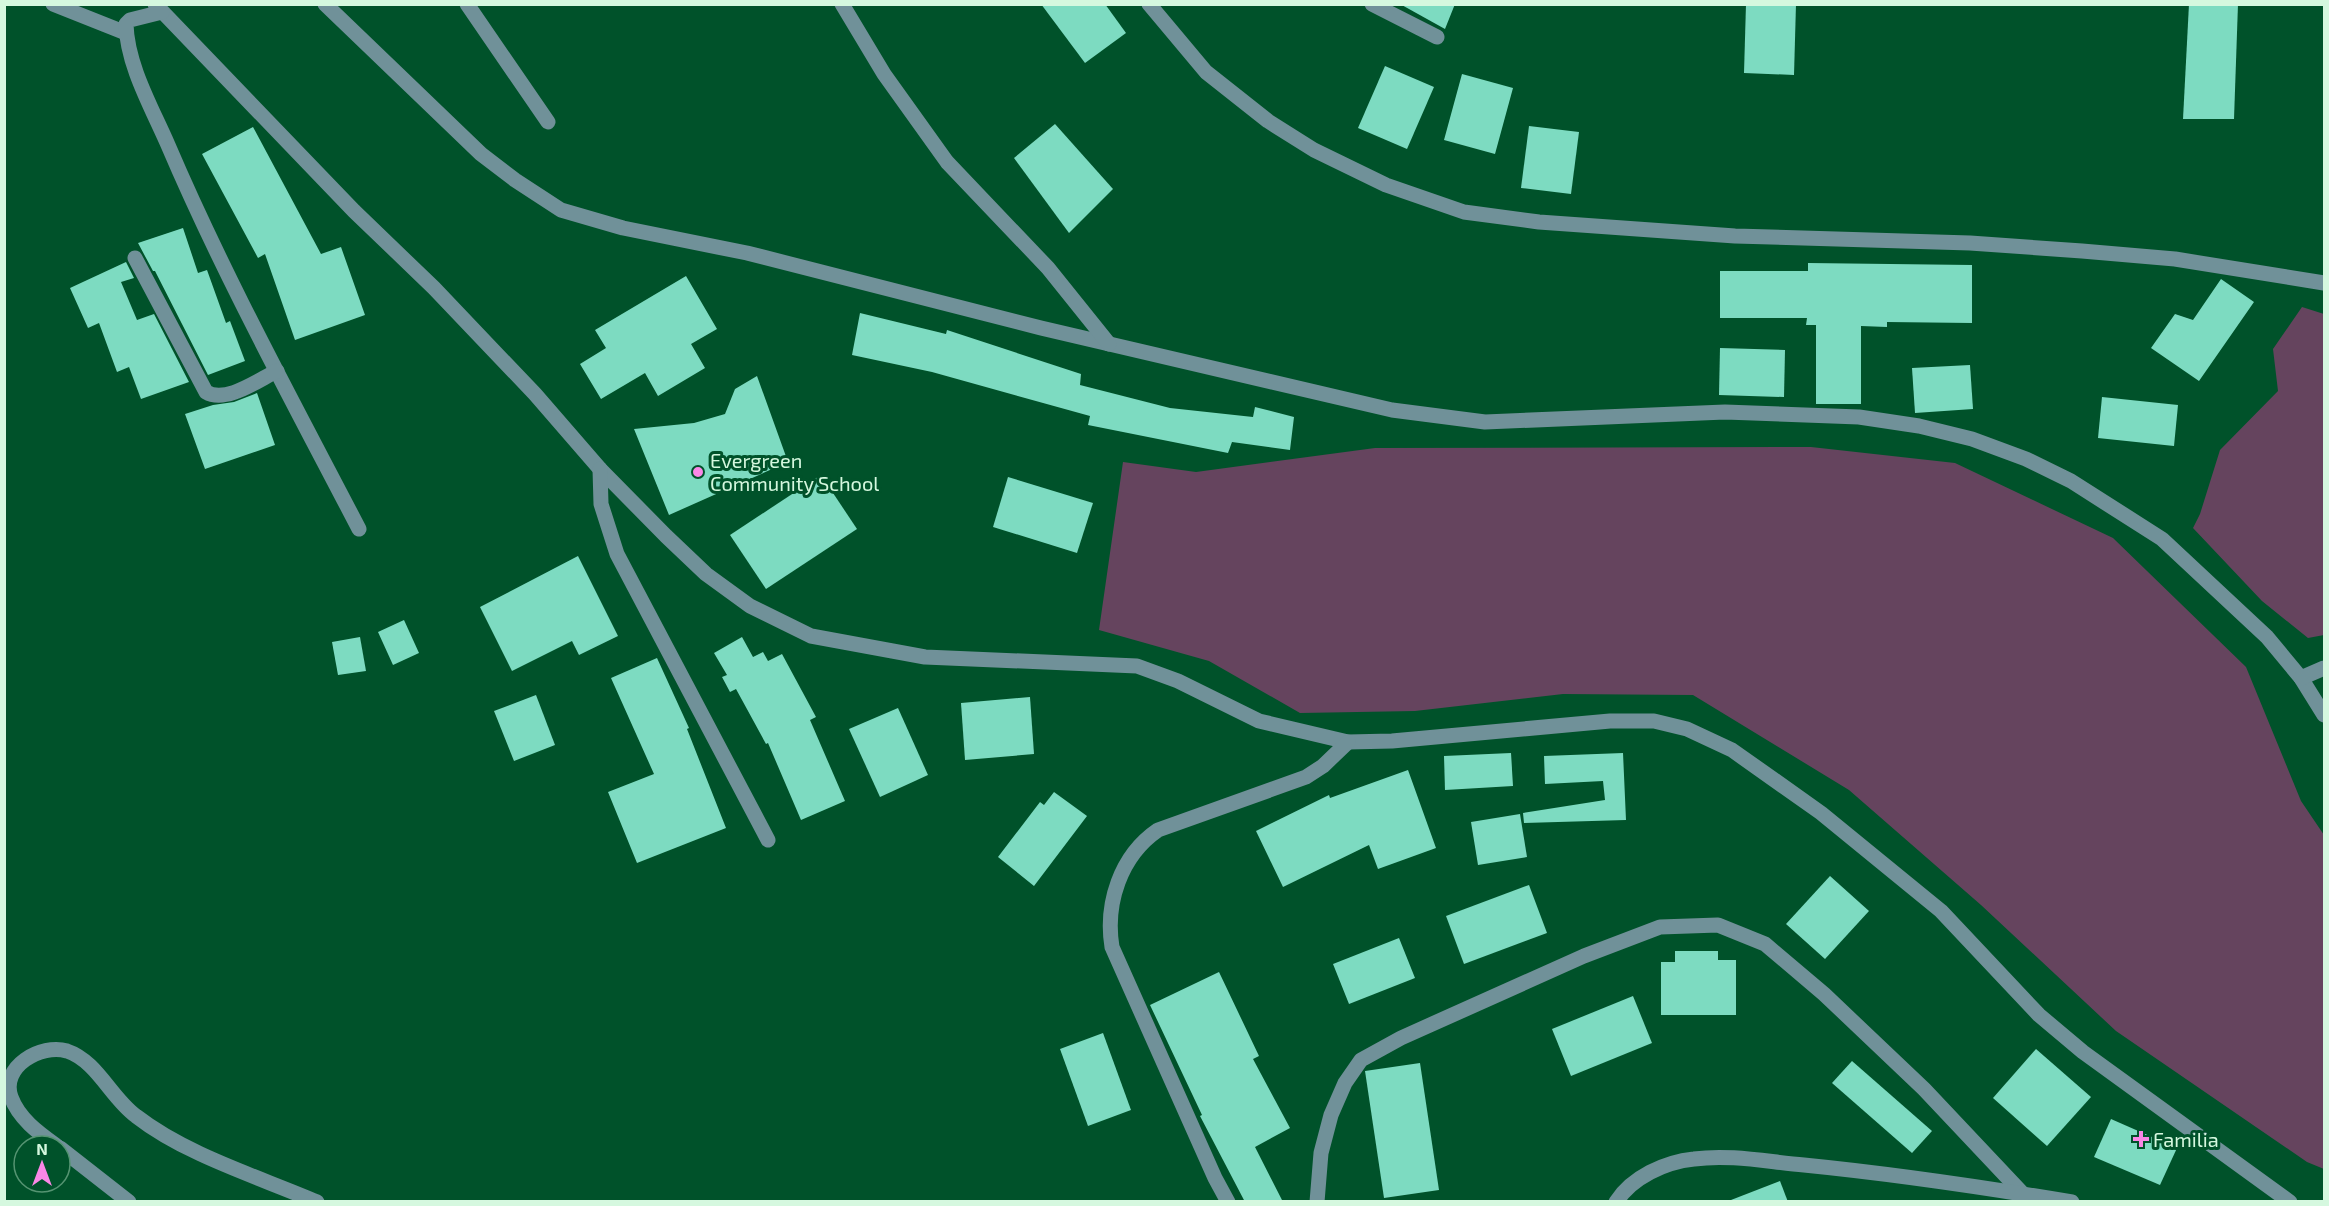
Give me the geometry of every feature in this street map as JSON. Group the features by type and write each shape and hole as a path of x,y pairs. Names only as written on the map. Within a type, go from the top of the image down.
{"street":[{"path":"53,4 126,33"},
{"path":"326,4 481,154 515,180 561,210 622,228 747,253 860,284 1392,410 1485,422 1725,412 1800,414 1869,418 1919,426 1972,439 2026,459 2071,481 2162,539 2240,610 2301,678 2325,715"},
{"path":"467,4 548,122"},
{"path":"842,4 884,74 947,162 1048,268 1109,344"},
{"path":"1149,4 1206,72 1268,122 1314,150 1386,185 1464,212 1539,222 1735,236 1970,243 2082,250 2175,259 2325,283"},
{"path":"1372,4 1437,37"},
{"path":"359,529 277,371 189,193 137,72 126,33 127,22 158,8 354,211 434,288 535,394 600,469 706,574 750,606 811,636 925,657 1137,666 1178,681 1259,721 1348,742 1392,741 1610,721 1654,721 1707,737 1732,750 1821,813 1891,869 1941,911 2039,1015 2083,1052 2290,1202"},
{"path":"135,258 206,392 214,397 224,396 277,371"},
{"path":"600,469 601,504 617,554 768,840"},
{"path":"2301,678 2325,668"},
{"path":"1228,1202 1215,1178 1112,947 1108,923 1113,892 1133,855 1146,838 1158,830 1306,777 1323,766 1348,742"},
{"path":"1317,1202 1321,1153 1331,1115 1345,1083 1361,1060 1401,1038 1584,956 1660,927 1718,925 1765,944 1824,994 1924,1089 2023,1194"},
{"path":"41,1134 29,1125 10,1095 13,1072 27,1057 46,1050 65,1050 82,1058 134,1115 167,1137 317,1202"},
{"path":"72,1158 129,1202"},
{"path":"1616,1202 1622,1193 1644,1176 1667,1165 1694,1159 1734,1158 1893,1174 2072,1202"}],"shaded area":[{"path":"2302,307 2324,314 2324,635 2308,638 2262,601 2193,528 2200,514 2220,450 2278,391 2273,349"},
{"path":"1811,447 1955,463 2113,538 2246,667 2301,801 2324,835 2324,1169 2307,1162 2116,1031 1981,905 1849,790 1693,695 1563,694 1415,711 1300,713 1209,661 1099,630 1123,462 1196,472 1375,448"}],"building":[{"path":"1041,4 1105,4 1126,33 1085,63"},
{"path":"1400,4 1455,4 1445,29"},
{"path":"1746,4 1796,4 1794,75 1744,73"},
{"path":"2189,4 2238,4 2234,119 2183,119"},
{"path":"1385,66 1434,87 1407,149 1358,128"},
{"path":"1462,74 1513,88 1495,154 1444,140"},
{"path":"1055,124 1113,189 1069,233 1014,158"},
{"path":"1529,126 1579,132 1571,194 1521,188"},
{"path":"253,127 321,254 341,247 365,315 295,340 265,254 258,258 202,154"},
{"path":"183,228 198,273 207,270 226,323 230,321 245,361 208,375 155,271 138,243"},
{"path":"126,262 134,278 121,282 137,320 154,314 189,382 141,399 129,367 117,372 99,323 88,328 70,288"},
{"path":"1808,263 1972,265 1972,323 1887,322 1887,327 1861,326 1861,404 1816,404 1816,325 1806,325 1807,318 1720,318 1720,271 1808,271"},
{"path":"686,276 717,329 691,344 705,368 658,396 645,373 601,399 580,364 606,348 595,330"},
{"path":"2221,279 2254,302 2199,381 2151,348 2175,314 2193,320"},
{"path":"860,313 946,334 947,330 1081,374 1080,385 1170,408 1253,417 1255,407 1294,417 1290,450 1232,442 1228,453 1088,425 1090,416 932,372 852,355"},
{"path":"1720,348 1785,350 1784,397 1719,395"},
{"path":"1970,365 1973,409 1915,413 1912,368"},
{"path":"757,376 788,462 669,515 634,429 694,423 725,414 735,389"},
{"path":"257,393 275,445 205,469 185,414 213,405 234,402"},
{"path":"2102,397 2178,405 2174,446 2098,438"},
{"path":"821,475 857,529 766,589 730,535"},
{"path":"1008,477 1093,503 1077,553 993,527"},
{"path":"578,556 618,636 579,655 572,641 512,671 480,607"},
{"path":"404,620 419,653 393,665 378,632"},
{"path":"360,637 366,671 338,675 332,642"},
{"path":"742,637 753,657 763,652 768,661 782,654 816,717 810,720 845,801 801,820 768,743 766,744 736,689 730,692 722,677 727,675 714,653"},
{"path":"657,658 689,728 687,729 726,828 637,863 608,792 654,774 611,678"},
{"path":"536,695 555,745 514,761 494,711"},
{"path":"1030,697 1034,754 965,760 961,703"},
{"path":"898,708 928,775 880,797 849,729"},
{"path":"1511,753 1513,786 1445,790 1444,756"},
{"path":"1623,753 1626,820 1524,823 1523,813 1605,800 1603,781 1545,784 1544,756"},
{"path":"1408,770 1436,848 1378,869 1369,845 1283,887 1256,831 1329,795 1330,798"},
{"path":"1054,792 1087,816 1034,886 998,857 1040,802 1044,805"},
{"path":"1520,814 1527,857 1478,865 1471,822"},
{"path":"1830,876 1869,911 1825,959 1786,924"},
{"path":"1529,885 1547,933 1464,964 1446,916"},
{"path":"1399,938 1415,978 1349,1004 1333,964"},
{"path":"1675,951 1718,951 1718,960 1736,960 1736,1015 1661,1015 1661,962 1675,962"},
{"path":"1219,972 1259,1056 1253,1059 1290,1128 1255,1147 1283,1202 1245,1202 1200,1116 1202,1115 1150,1005"},
{"path":"1633,996 1652,1043 1571,1076 1552,1029"},
{"path":"1103,1033 1131,1110 1088,1126 1060,1049"},
{"path":"2036,1049 2091,1097 2047,1146 1993,1098"},
{"path":"1852,1061 1932,1131 1912,1153 1832,1083"},
{"path":"1420,1063 1439,1190 1384,1198 1365,1071"},
{"path":"2111,1119 2177,1148 2160,1185 2094,1157"},
{"path":"1780,1181 1788,1202 1731,1202 1731,1200"}],"place":[{"name":"Evergreen Community School","path":"698,472"},
{"name":"Familia","path":"2141,1139"}]}
